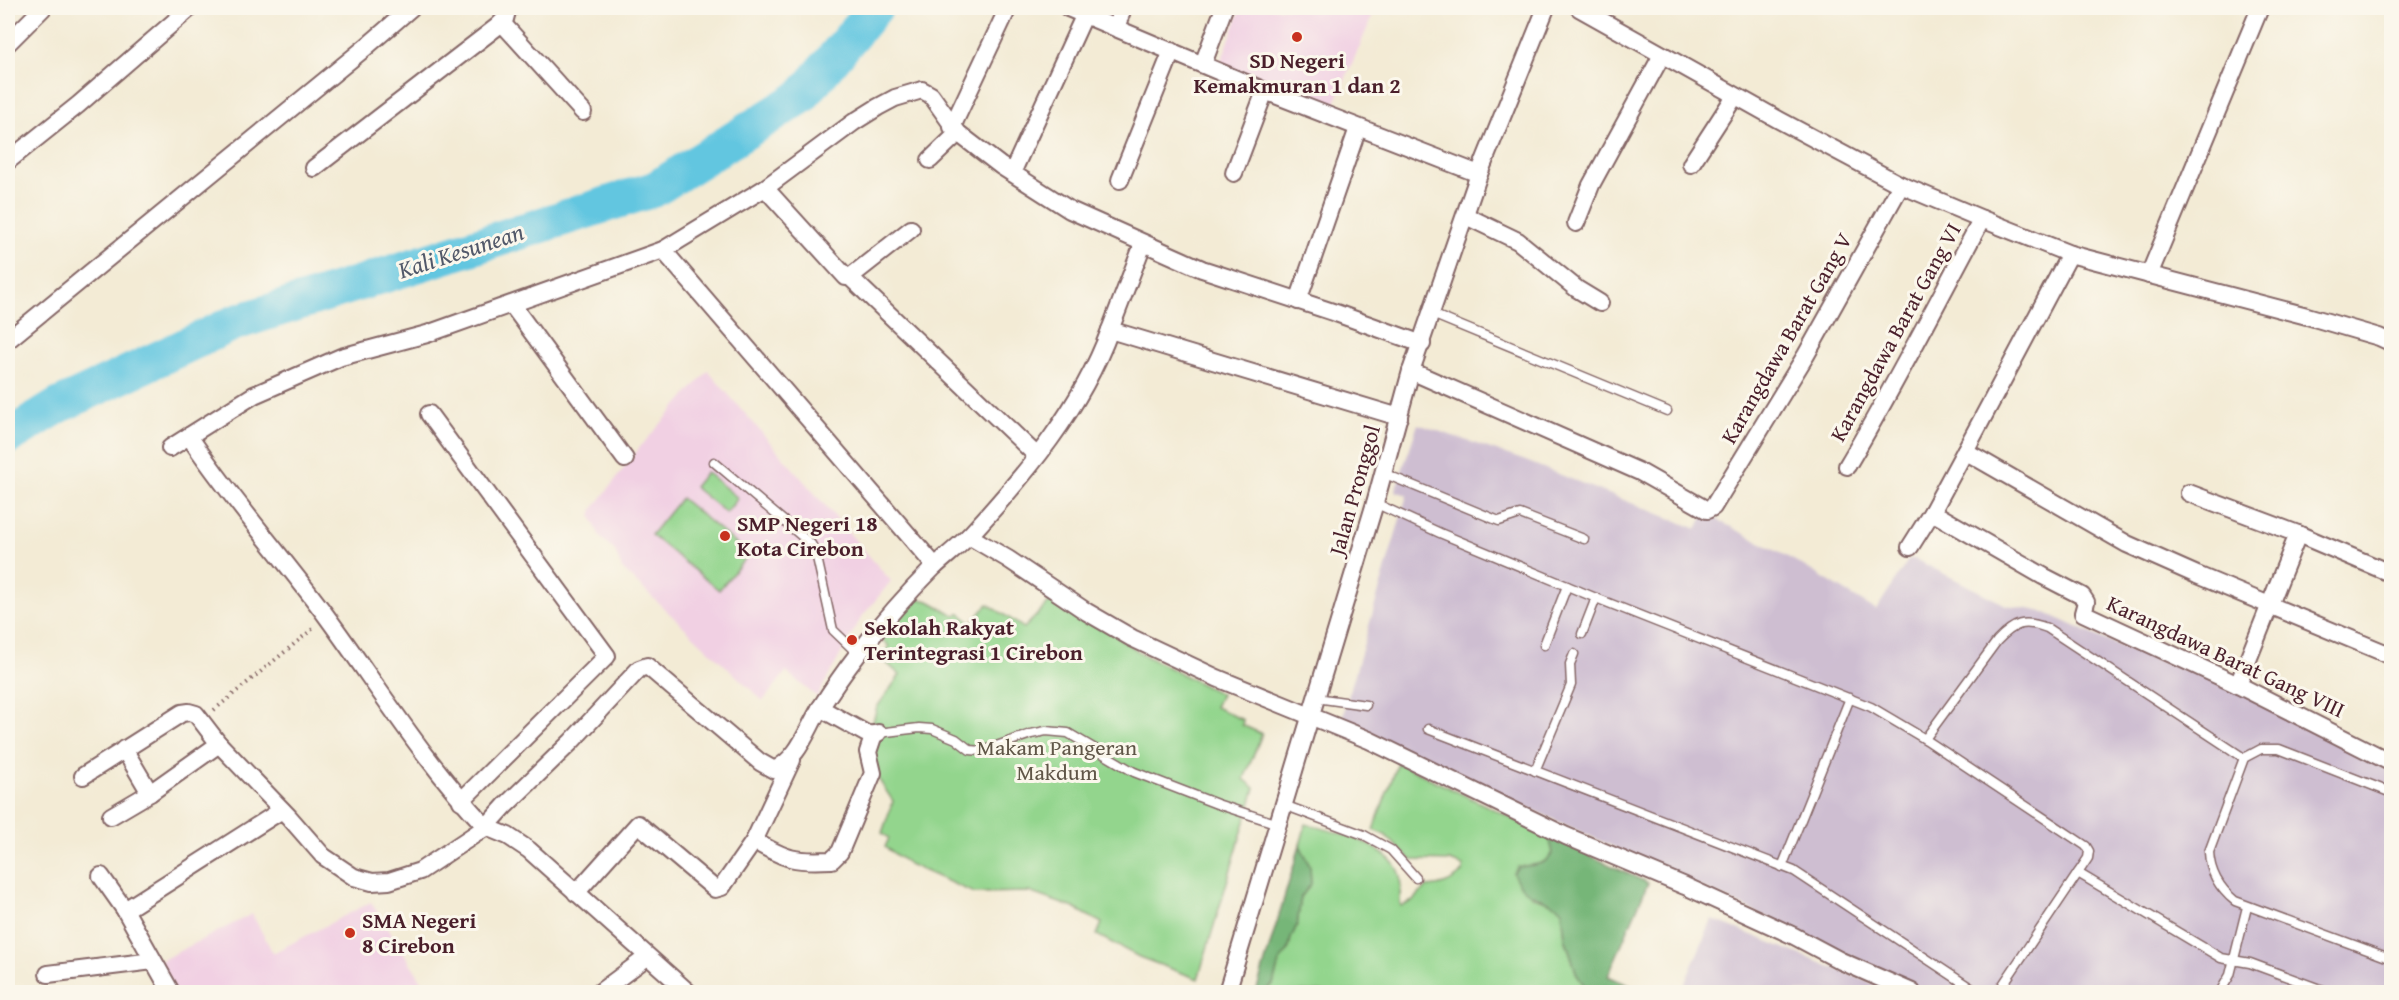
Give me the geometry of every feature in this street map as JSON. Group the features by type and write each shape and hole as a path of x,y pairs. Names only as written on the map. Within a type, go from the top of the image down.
{"street":[{"path":"8,43 44,8"},
{"path":"8,161 78,105 190,8"},
{"path":"8,340 411,8"},
{"path":"930,160 955,130 1008,8"},
{"path":"1068,8 1265,91 1479,174"},
{"path":"1116,28 1123,8"},
{"path":"1203,64 1224,8"},
{"name":"Jalan Pronggol","path":"1227,993 1375,503 1412,371 1479,174 1546,8"},
{"path":"1579,8 1900,185 1982,219 2070,254 2307,316 2379,337 2391,343"},
{"path":"2149,275 2260,8"},
{"path":"1012,173 1084,14"},
{"path":"314,168 505,15 583,112"},
{"path":"1120,180 1172,51"},
{"path":"1576,223 1591,185 1662,54"},
{"path":"170,448 254,395 341,357 427,334 663,250 765,188 854,122 887,103 922,90 931,95 955,130 1012,173 1070,210 1202,269 1422,344"},
{"path":"1234,173 1265,91"},
{"path":"1691,164 1735,96"},
{"path":"1298,301 1358,128"},
{"name":"Karangdawa Barat Gang V","path":"1412,371 1640,472 1707,510 1716,504 1806,355 1900,185"},
{"path":"765,188 846,277 850,277 1037,456"},
{"path":"1466,216 1518,242 1572,285 1600,303"},
{"name":"Karangdawa Barat Gang VI","path":"1847,466 1880,411 1982,219"},
{"path":"850,277 911,229"},
{"path":"576,893 638,824 715,889 722,887 754,841 795,753 820,708 858,654 911,590 969,536 1061,427 1100,358 1143,244"},
{"path":"663,250 935,566"},
{"path":"1910,547 1932,512 2070,254"},
{"path":"512,305 625,459"},
{"path":"1110,330 1399,417"},
{"path":"429,414 607,656 461,801"},
{"path":"189,436 327,617 372,683 461,801 486,827 508,836 529,850 688,993"},
{"path":"1965,451 2127,544 2391,656"},
{"path":"2189,493 2298,534 2391,574"},
{"name":"Karangdawa Barat Gang VIII","path":"1932,512 2037,573 2082,596 2086,602 2083,613 2238,685 2391,763"},
{"path":"2238,685 2298,534"},
{"path":"969,536 1087,612 1132,638 1217,678 1369,740 1566,836 1685,886 1912,993"},
{"path":"83,776 182,713 196,714 219,744 323,856 354,877 372,882 389,881 420,871 486,827 572,742 639,669 647,666 760,762 774,770 783,766 795,753"},
{"path":"754,841 781,856 799,861 832,860 840,852 873,773 868,752 876,734 865,732 820,708"},
{"path":"111,816 150,793 219,744"},
{"path":"124,749 150,793"},
{"path":"125,910 282,810"},
{"path":"101,876 125,910 171,993"},
{"path":"600,993 646,957"},
{"path":"48,974 153,961"}],"lane":[{"path":"1432,314 1667,411"},
{"path":"714,462 811,544 816,553 833,630 858,654"},
{"path":"1383,473 1499,520 1520,514 1584,539"},
{"path":"1375,503 1567,586 1880,712 1925,739 2086,846 2089,851 2088,858 1998,993"},
{"path":"1544,645 1567,586"},
{"path":"1582,634 1596,598"},
{"path":"1925,739 2008,629 2021,623 2034,622 2048,628 2244,758"},
{"path":"1535,771 1571,685 1570,664 1574,654"},
{"path":"1316,698 1366,705"},
{"path":"1782,867 1850,698"},
{"path":"876,734 919,728 932,729 956,739 970,750 982,752 1031,734 1046,731 1068,734 1134,771 1217,804 1278,824"},
{"path":"1428,729 1794,872 1977,993"},
{"path":"2391,793 2279,749 2261,749 2244,758 2209,852 2209,865 2225,893 2247,907 2391,959"},
{"path":"1284,806 1364,835 1391,850 1416,878"},
{"path":"2078,873 2221,958 2250,963 2328,993"},
{"path":"2220,993 2230,975 2247,907"}],"path":[{"path":"200,721 327,617"}],"shaded area":[{"name":"SD Negeri Kemakmuran 1 dan 2","path":"1241,8 1376,8 1332,110 1219,67"},
{"name":"SMP Negeri 18 Kota Cirebon","path":"708,371 891,581 861,618 817,697 786,672 763,701 622,569 615,551 600,537 591,516 593,509 640,447"},
{"path":"1418,424 1523,460 1697,529 1705,513 1797,562 1876,610 1909,559 1915,559 2006,605 2044,612 2112,643 2257,696 2391,771 2391,992 1930,992 1341,722 1407,495 1395,491"},
{"name":"SMA Negeri 8 Cirebon","path":"371,902 429,992 175,992 160,961 252,914 273,953"},
{"path":"1712,919 1893,992 1681,992"}],"green space":[{"path":"706,472 738,498 726,513 694,487"},
{"path":"681,498 749,554 719,590 651,535"},
{"name":"Makam Pangeran Makdum","path":"1057,595 1144,655 1221,694 1215,707 1243,720 1242,725 1262,734 1244,779 1255,788 1198,979 1139,957 1097,935 1102,923 1074,908 1029,892 974,893 909,864 885,847 889,838 882,833 893,801 877,777 871,749 871,729 877,707 900,675 881,658 889,646 880,638 915,598 929,601 956,616 959,613 972,623 988,604 1024,628"},
{"path":"1398,763 1549,836 1553,853 1550,857 1538,864 1518,867 1533,897 1555,904 1562,910 1565,938 1577,975 1589,992 1264,992 1273,984 1279,962 1288,951 1297,925 1301,897 1311,884 1310,867 1300,845 1306,824 1359,840 1384,854 1399,873 1401,906 1413,901 1426,887 1446,883 1463,872 1463,866 1450,861 1411,860 1385,835 1373,830"},
{"path":"1549,836 1648,883 1608,976 1633,987 1634,992 1589,992 1577,975 1565,937 1562,910 1529,893 1513,873 1518,867 1542,863 1550,857 1553,853"},
{"path":"1300,845 1310,867 1311,884 1301,897 1297,925 1288,951 1279,962 1273,984 1264,992 1256,992"}],"waterway":[{"name":"Kali Kesunean","path":"8,437 58,406 234,323 655,189 802,96 875,8"}],"place":[{"name":"SD Negeri Kemakmuran 1 dan 2","path":"1297,37"},
{"name":"SMP Negeri 18 Kota Cirebon","path":"725,536"},
{"name":"Sekolah Rakyat Terintegrasi 1 Cirebon","path":"852,640"},
{"name":"SMA Negeri 8 Cirebon","path":"350,933"}]}
